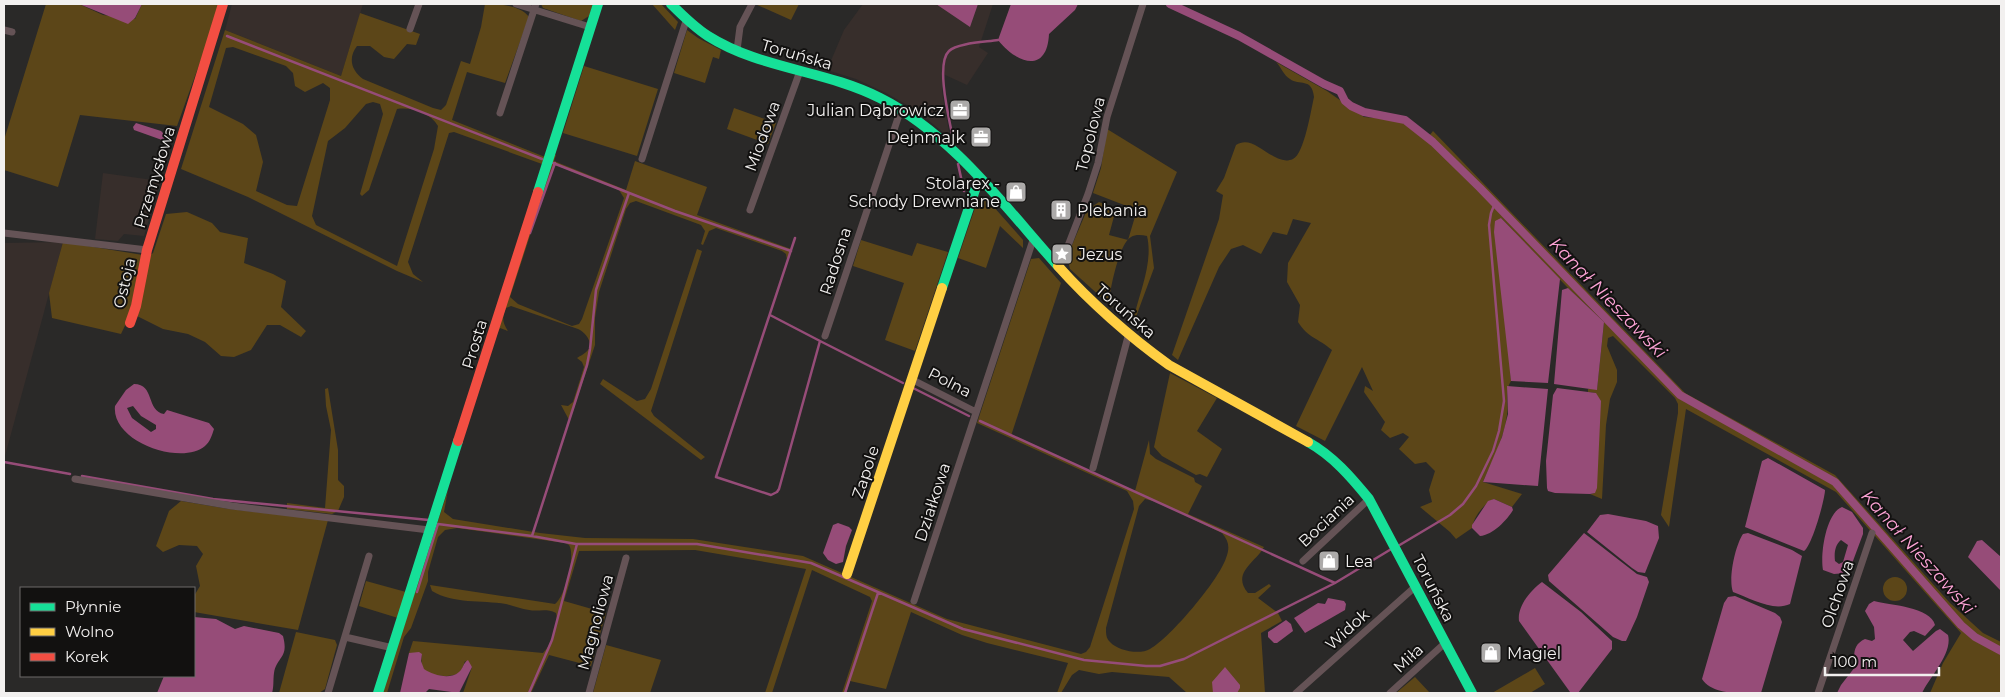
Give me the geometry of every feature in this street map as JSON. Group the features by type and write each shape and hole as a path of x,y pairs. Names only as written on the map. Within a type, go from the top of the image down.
{"street":[{"name":"Przemysłowa","path":"4,233 147,250 223,4"},
{"path":"410,29 419,4"},
{"path":"516,4 536,7 590,27"},
{"name":"Prosta","path":"378,693 429,530 490,348 515,260 598,4"},
{"name":"Toruńska","path":"671,4 686,21 715,41 800,71 850,85 901,110 925,125 945,142 979,178 1059,269 1129,333 1169,365 1321,450 1349,474 1369,499 1472,693"},
{"path":"737,50 737,38 740,27 752,4"},
{"name":"Topolowa","path":"1059,269 1098,163 1107,117 1143,4"},
{"path":"500,113 536,7"},
{"path":"642,159 686,21"},
{"path":"4,30 12,32"},
{"name":"Miodowa","path":"750,210 800,71"},
{"name":"Radosna","path":"824,336 901,110"},
{"name":"Polna","path":"979,178 911,379 976,412 1033,240"},
{"name":"Ostoja","path":"130,323 136,306 147,250"},
{"path":"1093,468 1129,333"},
{"name":"Zapole","path":"847,574 911,379"},
{"name":"Działkowa","path":"914,602 976,412"},
{"path":"75,479 232,506 429,530"},
{"name":"Bociania","path":"1303,561 1369,499"},
{"name":"Olchowa","path":"1818,693 1872,533"},
{"path":"328,693 369,556"},
{"name":"Magnoliowa","path":"589,693 626,558"},
{"name":"Widok","path":"1296,693 1416,586"},
{"path":"345,637 393,648"},
{"name":"Miła","path":"1390,693 1445,643"}],"shaded area":[{"path":"46,4 79,4 103,15 135,19 142,4 221,4 177,126 80,115 58,187 4,170 4,140"},
{"path":"79,4 142,4 135,18 128,24"},
{"path":"232,4 363,4 341,76 225,30"},
{"path":"485,4 515,8 529,17 505,83 467,72 452,120 545,157 542,164 454,132 449,133 408,262 413,274 423,282 248,197 181,169 225,30 341,76 360,13 420,34 416,45 407,44 394,59 384,57 370,46 357,46 352,55 353,68 363,79 441,110 446,105 461,61 470,64 481,27","holes":["233,47 286,66 293,73 295,86 305,92 323,83 330,88 330,100 297,206 287,205 256,191 263,162 256,135 243,124 209,107 226,48","373,102 380,104 383,114 360,194 362,196 369,190 397,109 415,110 426,114 438,126 434,149 397,266 316,225 312,216 328,141 345,128 366,104"]},
{"path":"541,4 593,4 589,16 581,21 543,8"},
{"path":"652,4 661,4 678,22 675,30"},
{"path":"755,4 799,4 791,20"},
{"path":"863,4 993,4 979,47 988,53 967,85 943,74 942,92 950,138 916,110 886,93 856,79 827,70 844,30"},
{"path":"936,4 978,4 970,27"},
{"path":"1011,4 1078,4 1075,10 1049,34 1047,47 1043,55 1037,60 1030,61 1013,55 998,40"},
{"path":"687,30 721,50 719,59 713,57 705,83 674,73"},
{"path":"1276,62 1327,91 1364,117 1399,120 1426,140 1433,131 1685,393 1835,475 1950,603 1983,633 2001,642 2001,693 1930,693 1943,663 1961,633 1836,492 1686,409 1669,527 1661,515 1678,404 1675,398 1613,336 1608,338 1607,346 1617,370 1617,382 1610,399 1606,425 1602,499 1590,494 1595,493 1596,393 1588,392 1588,389 1597,389 1604,322 1568,288 1501,218 1511,381 1508,389 1503,433 1483,482 1522,494 1512,507 1494,499 1490,501 1477,515 1472,528 1456,539 1420,507 1432,502 1429,490 1435,471 1426,462 1415,464 1399,449 1409,437 1403,433 1390,438 1381,430 1385,422 1364,392 1365,386 1373,391 1362,367 1325,441 1296,426 1332,350 1309,335 1298,322 1300,305 1287,282 1288,263 1311,223 1293,219 1287,235 1273,232 1261,254 1243,245 1231,249 1219,267 1178,360 1172,355 1219,219 1223,195 1216,191 1224,178 1236,145 1243,142 1250,143 1278,159 1286,160 1293,159 1297,155 1304,141 1314,97 1313,91 1308,84 1288,78"},
{"path":"584,66 658,89 637,156 563,133"},
{"path":"734,108 776,123 768,144 727,129"},
{"path":"136,123 161,131 167,137 162,140 134,130 133,127"},
{"path":"1107,129 1177,172 1150,236 1154,268 1133,325 1128,321 1132,319 1135,313 1143,285 1148,255 1147,236 1135,235 1128,240 1137,210 1093,193 1101,168"},
{"path":"552,154 556,155 554,161 626,190 635,161 707,187 697,215 791,249 787,260 786,254 782,251 716,228 709,231 703,245 701,244 705,231 701,225 636,201 630,203 626,209 599,292 595,318 595,345 570,420 561,405 568,406 573,402 584,367 577,358 590,347 586,335 578,329 511,306 506,308 503,317 508,331 500,328 497,334","holes":["556,165 619,190 624,198 579,324 572,326 518,304 510,297 552,168"]},
{"path":"103,173 160,181 144,236 124,234 118,241 95,239"},
{"path":"985,197 1023,240 1023,248 1000,226 986,268 958,258 978,199"},
{"path":"1099,202 1116,209 1109,235 1128,240 1116,266 1109,300 1113,308 1070,269 1067,257 1087,210"},
{"path":"187,212 212,223 220,232 248,238 244,263 286,281 281,307 306,331 301,337 280,325 267,325 251,350 234,357 221,356 205,342 188,334 163,329 131,313 121,334 52,318 49,293 63,242 149,256 153,253 166,214"},
{"path":"1501,218 1560,279 1548,383 1511,381 1494,232 1495,221"},
{"path":"861,240 912,256 917,243 948,252 915,351 885,340 904,283 853,266"},
{"path":"63,242 5,456 4,456 4,243"},
{"path":"697,249 702,251 651,411 654,416 705,457 701,460 600,384 603,379 637,401 645,399 651,389"},
{"path":"1039,258 1061,283 1011,436 1135,491 1149,440 1150,454 1156,459 1194,478 1195,482 1202,486 1188,514 1264,547 1247,568 1242,579 1243,586 1248,593 1255,593 1269,584 1271,586 1258,598 1278,613 1282,621 1261,633 1265,693 1187,693 1169,677 1112,672 1099,674 1079,670 1072,675 1061,693 1057,693 1068,663 962,635 911,612 886,689 850,681 846,693 842,693 872,601 870,597 812,570 772,693 765,693 806,569 695,550 579,551 564,601 606,613 591,666 549,655 531,693 463,693 472,667 465,661 461,671 457,674 442,676 427,672 422,667 422,654 409,653 413,641 543,653 554,634 556,613 526,610 506,604 449,598 432,591 430,585 555,604 566,585 571,550 569,545 565,543 457,528 445,530 438,537 428,572 428,581 411,628 404,637 387,693 382,693 448,490 444,512 453,519 585,538 693,539 803,556 947,619 1081,654 1086,652 1090,647 1134,509 1133,501 1127,491 977,423 1031,259","holes":["1145,499 1157,502 1222,533 1226,539 1228,551 1222,568 1214,580 1181,621 1159,643 1150,649 1141,652 1129,651 1118,648 1110,642 1106,636 1106,628 1139,506"]},
{"path":"1568,288 1604,322 1597,390 1554,384 1562,290"},
{"path":"1170,373 1217,398 1197,431 1222,449 1207,477 1200,474 1196,475 1162,456 1154,447"},
{"path":"134,384 141,385 145,388 158,412 164,414 167,410 209,423 214,429 210,440 205,446 194,452 181,453 165,452 136,440 124,430 117,419 115,406 126,390","holes":["133,406 141,416 156,425 156,429 151,432 132,418 127,408"]},
{"path":"1507,386 1548,389 1538,486 1483,482 1502,437 1508,414"},
{"path":"328,388 338,450 338,480 344,486 344,497 338,511 332,514 287,509 287,503 325,508 331,430 326,406 325,389"},
{"path":"1557,388 1596,393 1601,401 1597,488 1595,493 1555,493 1548,491 1546,461 1553,395"},
{"path":"1768,458 1825,490 1811,541 1804,551 1745,527 1762,461"},
{"path":"1494,499 1512,507 1513,510 1495,530 1480,536 1472,528 1472,525 1488,501"},
{"path":"181,501 229,509 328,520 298,630 195,612 195,594 200,586 196,566 203,554 197,546 179,545 163,552 156,546 169,511"},
{"path":"1842,507 1852,512 1863,528 1863,534 1850,569 1846,573 1834,574 1823,570 1822,554 1828,525 1836,511","holes":["1841,540 1848,545 1843,562 1839,564 1835,561 1836,547"]},
{"path":"1608,514 1646,521 1658,526 1659,538 1645,573 1638,572 1632,568 1587,532 1600,515"},
{"path":"838,523 852,530 843,562 836,564 828,560 823,553 833,525"},
{"path":"1584,533 1637,574 1647,577 1649,582 1637,617 1626,641 1613,637 1549,581 1548,575"},
{"path":"1748,533 1792,550 1802,556 1790,604 1783,606 1769,605 1733,592 1731,579 1735,554 1743,534"},
{"path":"1982,540 2001,557 2001,591 1968,557 1977,541"},
{"path":"1895,577 1904,580 1907,589 1904,598 1895,601 1886,598 1883,589 1886,580"},
{"path":"366,581 406,592 398,618 359,606"},
{"path":"1542,582 1581,612 1612,641 1612,649 1578,693 1570,692 1519,621 1522,604 1533,589"},
{"path":"1735,596 1775,613 1782,622 1761,693 1721,691 1713,688 1702,679 1724,603 1728,597"},
{"path":"1328,598 1344,601 1346,604 1345,610 1305,633 1294,618 1318,603 1325,604"},
{"path":"1874,601 1909,608 1926,614 1932,619 1935,625 1925,636 1914,631 1910,632 1903,640 1913,651 1940,629 1948,635 1949,642 1944,657 1922,693 1837,693 1855,667 1854,658 1858,644 1865,639 1872,641 1875,639 1874,627 1865,611 1869,604"},
{"path":"195,617 216,619 235,629 244,626 279,633 283,636 285,649 275,667 272,693 157,693 164,677 195,677"},
{"path":"1286,620 1291,624 1293,631 1277,643 1274,643 1268,637 1268,632"},
{"path":"296,632 335,640 337,645 325,689 319,693 279,693"},
{"path":"606,645 661,660 650,693 593,693"},
{"path":"419,652 422,654 421,661 424,669 441,676 455,674 460,671 468,660 472,667 459,693 429,689 425,693 400,693 409,653"},
{"path":"1225,667 1240,685 1240,688 1237,693 1213,693 1212,682"},
{"path":"1535,668 1545,684 1530,693 1492,693"},
{"path":"1415,677 1430,693 1396,693"}],"waterway":[{"name":"Kanał Nieszawski","path":"1170,4 1239,36 1324,84 1340,91 1345,101 1351,106 1364,112 1405,120 1433,142 1480,188 1680,395 1835,482 1961,625 1975,637 2001,651"},
{"path":"227,36 542,159"},
{"path":"953,139 943,80 945,58 949,51 958,46 998,40"},
{"path":"553,163 675,211 791,251"},
{"path":"530,233 555,163"},
{"path":"958,164 964,191"},
{"path":"576,544 532,536 587,365 596,290 629,193"},
{"path":"1398,546 1450,515 1463,504 1476,486 1493,451 1499,431 1504,401 1489,225 1495,203"},
{"path":"770,315 820,341 779,489 771,495 716,477 795,238"},
{"path":"820,341 903,383"},
{"path":"913,388 969,416"},
{"path":"980,421 1335,583"},
{"path":"4,462 70,474"},
{"path":"82,476 213,499 429,520"},
{"path":"417,592 438,524 532,536"},
{"path":"529,693 552,640 577,544 697,544 811,563 963,629 1084,660 1146,666 1160,666 1184,659 1335,583 1393,548"},
{"path":"845,693 878,593"}],"traffic: fast":[{"path":"538,192 598,4"},
{"path":"671,4 698,29 728,47 749,56 859,89 880,98 906,113 931,131 976,173 1058,266"},
{"path":"942,288 979,178"},
{"path":"378,693 458,441"},
{"path":"1308,442 1334,460 1369,499 1472,693"}],"traffic: slow":[{"path":"1058,266 1111,318 1169,365 1308,442"},
{"path":"847,574 942,288"}],"traffic: jam":[{"path":"130,323 136,306 147,250 223,4"},
{"path":"458,441 538,192"}],"place":[{"name":"Julian Dąbrowicz","path":"960,110"},
{"name":"Dejnmajk","path":"981,137"},
{"name":"Stolarex - Schody Drewniane","path":"1016,192"},
{"name":"Plebania","path":"1061,210"},
{"name":"Jezus","path":"1062,254"},
{"name":"Lea","path":"1329,561"},
{"name":"Magiel","path":"1491,653"}]}
